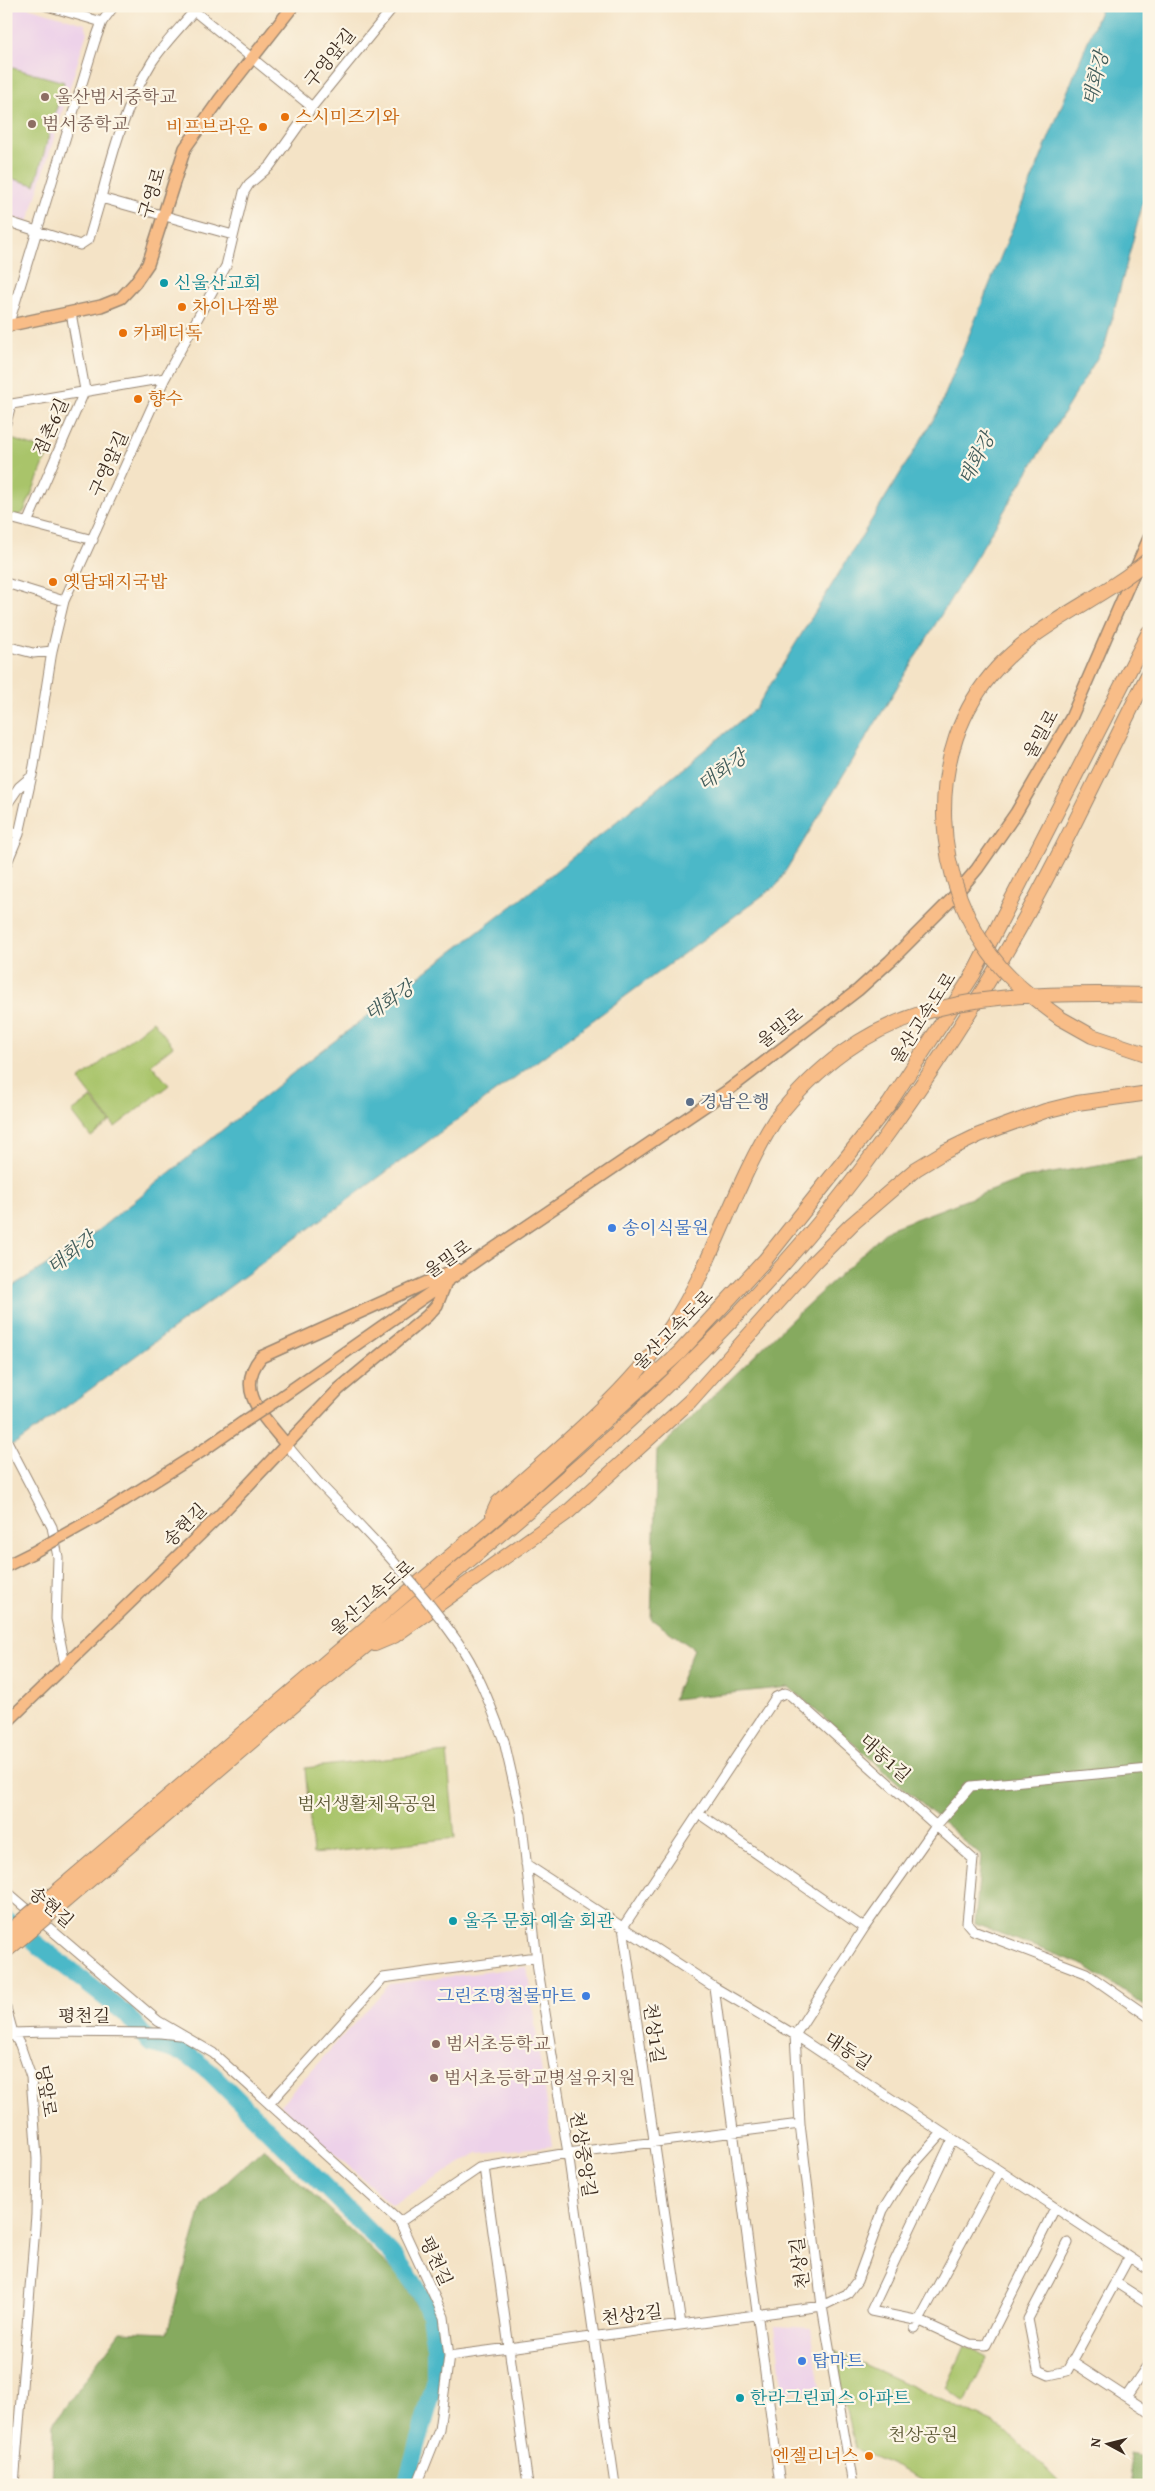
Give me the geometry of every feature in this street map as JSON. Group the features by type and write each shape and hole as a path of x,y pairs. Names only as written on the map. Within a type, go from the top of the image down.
{"highway":[{"path":"1149,559 1120,581 1030,637 997,668 973,701 962,722 949,764 944,808 944,834 950,866 963,905 975,928 1002,969 1040,1004 1060,1018 1092,1036 1149,1055"},
{"name":"울산고속도로","path":"47,1908 634,1396 711,1320 766,1260 889,1104 972,975 1149,632"},
{"name":"울산고속도로","path":"47,1908 363,1649 564,1480 659,1394 738,1313 852,1182 931,1072 1007,951 1047,876 1149,673"},
{"path":"488,1523 498,1503 619,1390 661,1342 700,1276 749,1164 775,1120 806,1082 848,1048 889,1024 914,1014 989,997 1098,994 1149,995"},
{"path":"363,1649 394,1636 568,1512 690,1401 852,1224 916,1170 944,1152 978,1135 1037,1114 1076,1103 1149,1093"},
{"path":"6,1934 47,1908"},
{"path":"6,1951 47,1908"}],"main road":[{"name":"구영로","path":"7,326 101,306 121,298 135,284 148,264 185,148 194,132 293,6"},
{"name":"울밀로","path":"6,1566 107,1511 184,1463 480,1258 727,1091 858,990 950,901 977,869 1016,813 1071,718 1149,538"},
{"path":"286,1443 252,1399 249,1377 252,1367 261,1357 480,1258"},
{"name":"송현길","path":"65,1665 219,1516 338,1389 427,1316 437,1305 446,1282"},
{"path":"6,1723 65,1665"}],"street":[{"path":"47,6 102,22"},
{"path":"7,326 102,22 114,6"},
{"name":"구영앞길","path":"6,865 19,834 32,776 48,690 52,651 64,601 166,378 226,266 244,192 249,184 270,166 312,108 394,6"},
{"path":"6,221 80,245 89,239 119,133 135,92 153,60 193,8"},
{"name":"구영앞길","path":"193,8 250,59 312,108"},
{"path":"101,198 233,235"},
{"path":"72,313 85,390 166,378"},
{"name":"점촌6길","path":"9,405 85,390"},
{"name":"점촌6길","path":"27,522 85,390"},
{"path":"6,423 9,405"},
{"path":"6,517 93,540"},
{"path":"6,583 64,601"},
{"path":"6,646 33,653 52,651"},
{"path":"6,806 19,787 32,776"},
{"path":"6,831 19,834"},
{"path":"6,1439 43,1506 52,1527 58,1557 56,1619 65,1665"},
{"name":"천상중앙길","path":"286,1443 316,1480 390,1556 458,1642 483,1689 504,1741 517,1793 536,1957 568,2153 614,2485"},
{"name":"대동1길","path":"623,1927 776,1697 785,1693 973,1859 967,1923 973,1930 1086,1973 1149,2017"},
{"path":"795,2035 864,1928 936,1826 971,1786 1149,1769"},
{"path":"698,1813 864,1928"},
{"name":"대동길","path":"526,1864 714,1987 795,2035 1149,2270"},
{"name":"송현길","path":"6,1891 73,1949"},
{"name":"천상1길","path":"623,1927 681,2325"},
{"name":"평천길","path":"73,1949 158,2021 213,2053 400,2222 444,2317 449,2356 439,2430 417,2485"},
{"path":"269,2104 383,1978 536,1957"},
{"path":"714,1987 735,2132 780,2485"},
{"name":"당앞로","path":"6,2008 10,2036 20,2045 31,2076 37,2159 36,2215 14,2485"},
{"name":"평천길","path":"10,2036 46,2032 160,2033 186,2036"},
{"name":"천상길","path":"795,2035 800,2124 822,2306 852,2485"},
{"path":"400,2222 479,2168 568,2153 654,2144 800,2124"},
{"name":"천상2길","path":"449,2356 822,2306 847,2294 857,2281 883,2210 906,2174 942,2134"},
{"path":"952,2140 871,2311 917,2324 970,2344 986,2345 1055,2208"},
{"path":"484,2167 528,2485"},
{"path":"917,2324 1000,2171"},
{"path":"1068,2243 1028,2319 1038,2370 1049,2374 1067,2371 1129,2257"},
{"path":"1115,2282 1149,2304"},
{"path":"1072,2362 1149,2412"},
{"path":"1126,2397 1149,2363"}],"shaded area":[{"name":"범서중학교","path":"6,6 24,6 85,24 87,32 28,222 6,216"},
{"name":"범서초등학교","path":"527,1967 552,2146 478,2153 392,2205 280,2105 390,1984"},
{"name":"탑마트","path":"775,2326 811,2328 820,2389 783,2393"}],"green space":[{"path":"6,66 64,82 35,185 6,177"},
{"path":"8,438 49,451 24,512 16,517 6,513 6,445"},
{"path":"153,1021 173,1046 151,1064 169,1085 115,1127 79,1080"},
{"path":"91,1098 110,1122 91,1137 72,1112"},
{"path":"1149,1156 1149,2008 1086,1966 975,1924 981,1856 789,1687 673,1699 694,1649 651,1619 657,1451 790,1321 889,1229 1024,1178"},
{"name":"범서생활체육공원","path":"447,1752 455,1838 313,1854 305,1768"},
{"path":"264,2148 400,2277 431,2331 429,2399 400,2485 52,2485 54,2422 121,2331 167,2333 202,2205"},
{"path":"965,2346 987,2358 965,2403 946,2388"},
{"name":"천상공원","path":"833,2350 1005,2429 1062,2485 935,2485 856,2449"},
{"path":"1129,2454 1149,2458 1149,2485 1134,2485"}],"water":[{"name":"태화강","path":"1102,6 1149,6 1149,180 1105,345 777,885 17,1443 6,1448 6,1290 82,1243 303,1065 520,900 756,708 938,412"}],"waterway":[{"path":"6,1920 126,2014 150,2043 187,2054 210,2072 390,2252 413,2282 430,2315 435,2349 435,2383 406,2485"}],"place":[{"name":"울산범서중학교","path":"45,97"},
{"name":"스시미즈기와","path":"285,117"},
{"name":"범서중학교","path":"32,124"},
{"name":"비프브라운","path":"263,127"},
{"name":"신울산교회","path":"164,283"},
{"name":"차이나짬뽕","path":"182,307"},
{"name":"카페더독","path":"123,333"},
{"name":"향수","path":"138,399"},
{"name":"옛담돼지국밥","path":"53,582"},
{"name":"경남은행","path":"690,1102"},
{"name":"송이식물원","path":"612,1228"},
{"name":"울주 문화 예술 회관","path":"453,1921"},
{"name":"그린조명철물마트","path":"586,1996"},
{"name":"범서초등학교","path":"436,2044"},
{"name":"범서초등학교병설유치원","path":"434,2078"},
{"name":"탑마트","path":"802,2361"},
{"name":"한라그린피스 아파트","path":"740,2398"},
{"name":"엔젤리너스","path":"869,2456"}]}
